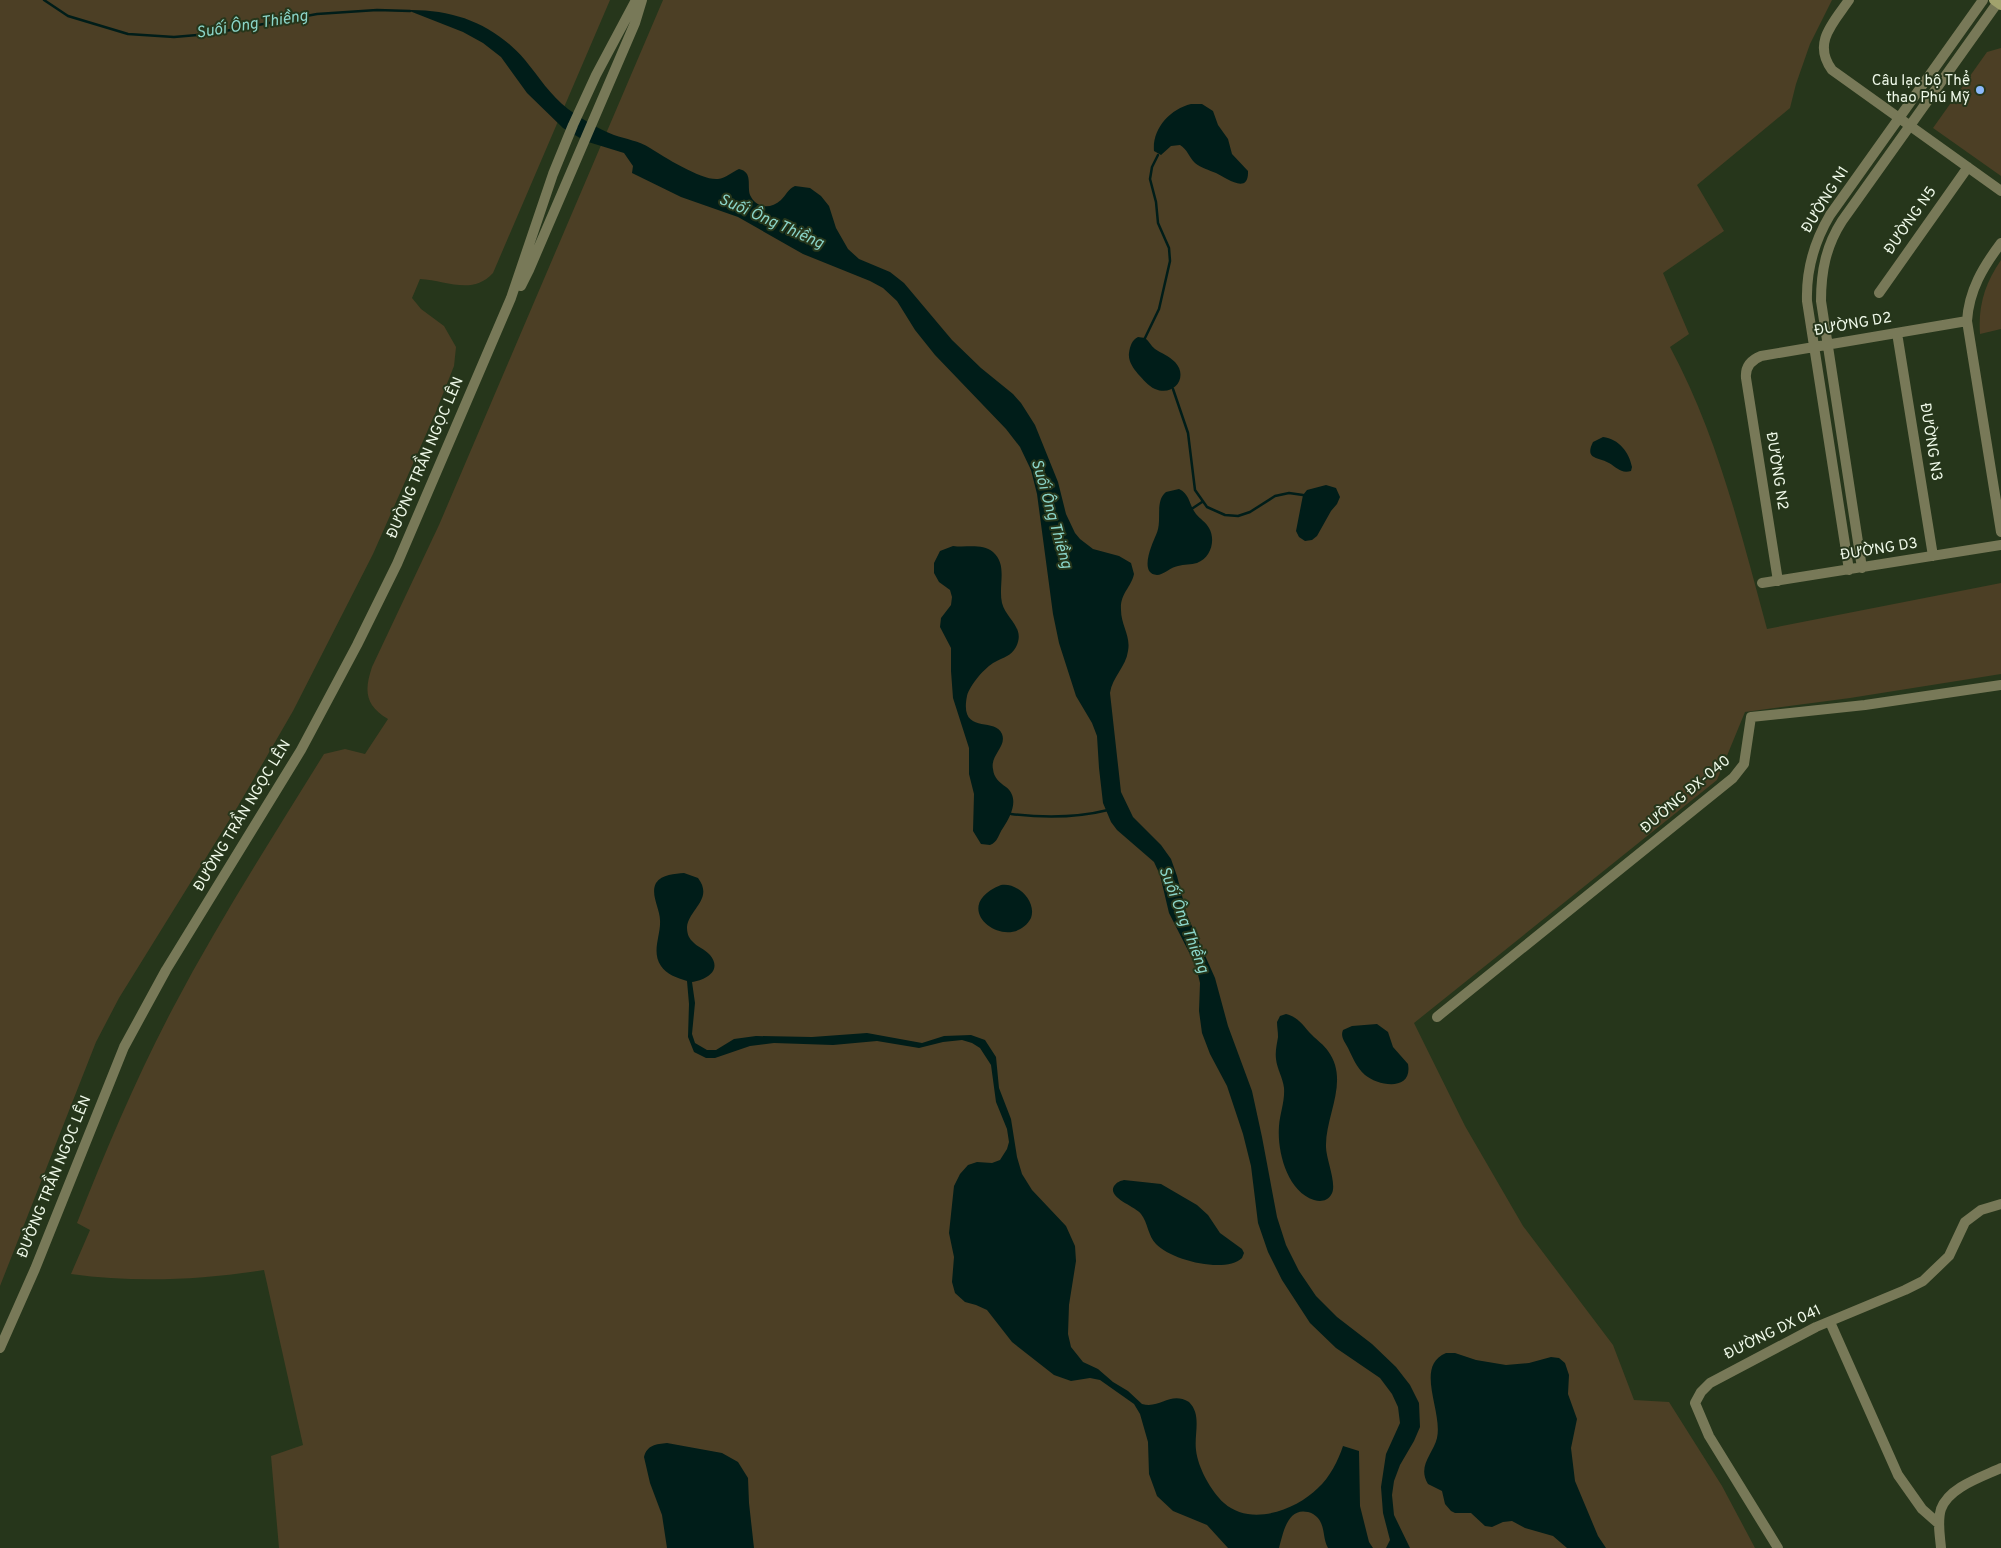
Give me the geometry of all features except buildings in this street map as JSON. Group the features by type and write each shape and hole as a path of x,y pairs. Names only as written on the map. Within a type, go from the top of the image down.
{"street":[{"name":"ĐƯỜNG TRẦN NGỌC LÊN","path":"0,1348 35,1269 124,1047 166,970 301,750 353,653 416,523 511,298 553,174 568,137 600,66 636,0"},
{"name":"ĐƯỜNG TRẦN NGỌC LÊN","path":"511,298 529,270 635,23 642,0"},
{"path":"1849,0 1826,34 1823,46 1825,59 1836,74 2001,190"},
{"name":"ĐƯỜNG N1","path":"1849,570 1807,301 1806,287 1814,248 1830,215 1983,0"},
{"name":"ĐƯỜNG N1","path":"1862,568 1820,301 1821,276 1826,252 1842,221 1998,2"},
{"name":"ĐƯỜNG N5","path":"1878,293 1968,167"},
{"path":"2001,243 1984,267 1974,287 1968,308 1967,321 2001,532"},
{"name":"ĐƯỜNG D2","path":"1748,366 1754,359 1761,356 1967,321"},
{"name":"ĐƯỜNG N3","path":"1897,333 1933,556"},
{"name":"ĐƯỜNG N2","path":"1748,366 1746,378 1778,581"},
{"name":"ĐƯỜNG D3","path":"1762,583 2001,545"},
{"name":"ĐƯỜNG ĐX-040","path":"1437,1017 1733,778 1744,764 1751,717 1864,705 2001,685"},
{"name":"ĐƯỜNG DX 041","path":"1778,1548 1709,1436 1695,1403 1701,1392 1710,1382 1780,1344 1923,1281 1949,1256 1966,1222 1981,1210 2001,1204"},
{"path":"1830,1322 1898,1475 1922,1509 1939,1524"},
{"path":"1941,1548 1939,1524 1941,1509 1952,1494 2001,1468"}],"shaded area":[{"path":"0,0 610,0 493,273 485,280 468,285 420,279 412,298 421,309 444,326 456,347 454,366 435,414 373,554 293,711 238,806 119,998 96,1042 0,1286"},
{"path":"663,0 1832,0 1810,44 1790,108 1697,185 1724,231 1663,273 1689,334 1670,347 1687,380 1714,449 1737,521 1767,629 2001,583 2001,674 1850,698 1745,712 1717,780 1414,1023 1465,1126 1523,1226 1613,1345 1634,1400 1669,1402 1722,1486 1755,1548 279,1548 271,1456 303,1445 264,1270 168,1279 119,1279 71,1274 90,1230 77,1223 99,1168 146,1061 209,943 324,754 345,749 365,754 388,719 380,714 368,697 367,690 372,667 439,525"},
{"name":"Câu lạc bộ Thể thao Phú Mỹ","path":"2001,48 2001,176 1933,128 1987,52"},
{"path":"2001,260 2001,329 1980,334 1980,314 1984,295 1991,277"}],"water":[{"path":"407,10 441,12 472,21 486,28 513,47 545,86 568,109 608,133 646,146 684,168 711,179 718,179 739,169 743,171 749,179 750,195 760,205 768,206 777,203 795,186 810,188 821,196 829,206 836,228 848,249 859,259 890,272 904,283 952,340 1021,403 1035,425 1058,482 1066,514 1080,539 1093,549 1119,556 1131,563 1134,574 1121,604 1121,615 1129,646 1125,662 1113,682 1110,693 1121,792 1133,817 1161,845 1171,859 1187,915 1215,978 1228,1026 1252,1091 1277,1217 1286,1245 1299,1271 1316,1296 1337,1317 1372,1344 1396,1367 1410,1385 1419,1403 1420,1427 1400,1465 1394,1481 1392,1495 1394,1515 1410,1548 1386,1548 1390,1540 1383,1513 1381,1487 1386,1454 1400,1423 1398,1407 1392,1394 1380,1378 1336,1348 1310,1323 1282,1280 1268,1252 1258,1223 1251,1166 1243,1134 1227,1086 1210,1054 1202,1033 1199,1011 1200,983 1196,966 1169,913 1160,875 1154,862 1117,830 1111,822 1103,803 1097,736 1092,723 1076,696 1059,643 1053,614 1037,494 1031,470 1020,447 1006,429 935,355 915,330 897,301 883,288 803,254 738,217 681,197 632,173 633,166 624,153 585,141 563,128 527,93 501,57 483,43 463,32"},
{"path":"1191,104 1202,104 1213,111 1218,125 1228,139 1232,154 1248,171 1245,182 1241,184 1230,181 1200,166 1195,163 1180,145 1171,146 1161,155 1154,151 1156,135 1164,121 1176,110"},
{"path":"1138,337 1145,338 1155,349 1175,362 1179,368 1180,379 1173,388 1162,391 1155,389 1134,369 1130,362 1129,353 1134,340"},
{"path":"1603,437 1614,440 1626,451 1631,461 1631,471 1621,471 1591,455 1593,442"},
{"path":"1326,485 1336,488 1340,497 1317,536 1312,540 1305,541 1299,537 1296,531 1303,495 1307,490"},
{"path":"1179,489 1183,491 1196,514 1209,528 1212,538 1211,548 1202,561 1175,567 1157,575 1151,573 1148,569 1148,557 1158,530 1160,501 1166,492"},
{"path":"953,546 974,546 989,549 998,557 1001,569 1002,603 1019,634 1014,650 991,664 971,687 967,696 966,708 968,716 973,721 998,729 1002,734 1002,743 993,764 994,775 1013,796 1013,807 1009,818 996,840 990,845 981,844 973,831 974,794 969,774 969,748 953,698 951,648 940,627 941,618 951,605 952,597 950,590 939,582 934,573 934,563 940,551"},
{"path":"684,873 698,878 703,892 702,898 689,921 687,927 688,934 694,943 710,955 714,966 711,974 707,977 692,982 695,1003 692,1034 695,1043 707,1050 716,1050 734,1039 756,1036 812,1037 867,1033 922,1043 944,1036 971,1035 985,1040 996,1057 999,1088 1011,1119 1017,1157 1022,1174 1032,1190 1066,1226 1075,1246 1076,1261 1069,1305 1068,1334 1071,1347 1083,1362 1098,1369 1142,1404 1155,1404 1176,1398 1189,1402 1193,1407 1196,1418 1196,1450 1202,1472 1219,1498 1235,1510 1247,1514 1260,1515 1286,1509 1309,1496 1318,1488 1330,1474 1343,1446 1359,1451 1360,1506 1369,1542 1373,1548 1328,1548 1319,1520 1312,1513 1301,1512 1295,1514 1287,1523 1279,1548 1228,1548 1207,1525 1173,1511 1157,1496 1149,1474 1148,1442 1140,1414 1134,1404 1100,1380 1090,1378 1071,1381 1054,1375 1012,1342 987,1310 965,1302 955,1293 952,1282 954,1257 949,1233 954,1186 960,1174 968,1165 977,1162 992,1163 1000,1160 1009,1142 1007,1129 996,1102 991,1065 980,1048 962,1040 943,1042 919,1048 877,1041 833,1045 774,1043 750,1046 715,1058 706,1058 694,1052 688,1037 689,1004 687,981 666,971 661,966 657,955 660,920 654,887 662,878"},
{"path":"1001,885 1013,886 1019,890 1031,905 1031,918 1021,928 1009,932 997,930 987,924 980,916 979,905 985,895"},
{"path":"1286,1014 1298,1020 1326,1049 1334,1062 1337,1074 1337,1086 1326,1147 1333,1191 1328,1199 1319,1201 1305,1195 1297,1188 1286,1169 1280,1147 1279,1126 1284,1088 1277,1063 1277,1022 1280,1016"},
{"path":"1377,1024 1388,1032 1393,1047 1408,1064 1408,1073 1400,1083 1386,1084 1365,1075 1357,1066 1343,1039 1343,1030 1352,1026"},
{"path":"1124,1180 1161,1184 1197,1205 1208,1215 1220,1233 1242,1249 1244,1253 1242,1258 1234,1263 1211,1265 1185,1260 1163,1250 1153,1241 1141,1214 1114,1194 1114,1186"},
{"path":"1446,1353 1455,1353 1476,1360 1506,1365 1529,1363 1551,1357 1559,1358 1565,1363 1569,1375 1568,1394 1577,1419 1571,1448 1575,1481 1598,1536 1606,1548 1567,1548 1553,1536 1525,1528 1512,1521 1503,1522 1492,1527 1485,1526 1471,1513 1455,1513 1451,1511 1445,1504 1442,1491 1428,1484 1424,1471 1437,1438 1438,1427 1432,1390 1432,1368 1437,1359"},
{"path":"667,1443 722,1453 738,1462 748,1478 754,1548 667,1548 662,1515 650,1483 644,1457 650,1448"}],"waterway":[{"name":"Suối Ông Thiềng","path":"44,0 68,16 128,34 174,37 209,34 317,14 377,10 410,11"},
{"path":"1145,338 1159,309 1170,261 1169,248 1158,223 1156,202 1150,179 1152,167 1158,155"},
{"path":"1173,389 1188,433 1195,490 1207,507 1225,515 1238,516 1250,512 1275,496 1289,493 1303,495"},
{"path":"1193,508 1202,502"},
{"path":"1011,814 1060,816 1084,815 1108,810"}],"place":[{"name":"Câu lạc bộ Thể thao Phú Mỹ","path":"1980,90"}]}
